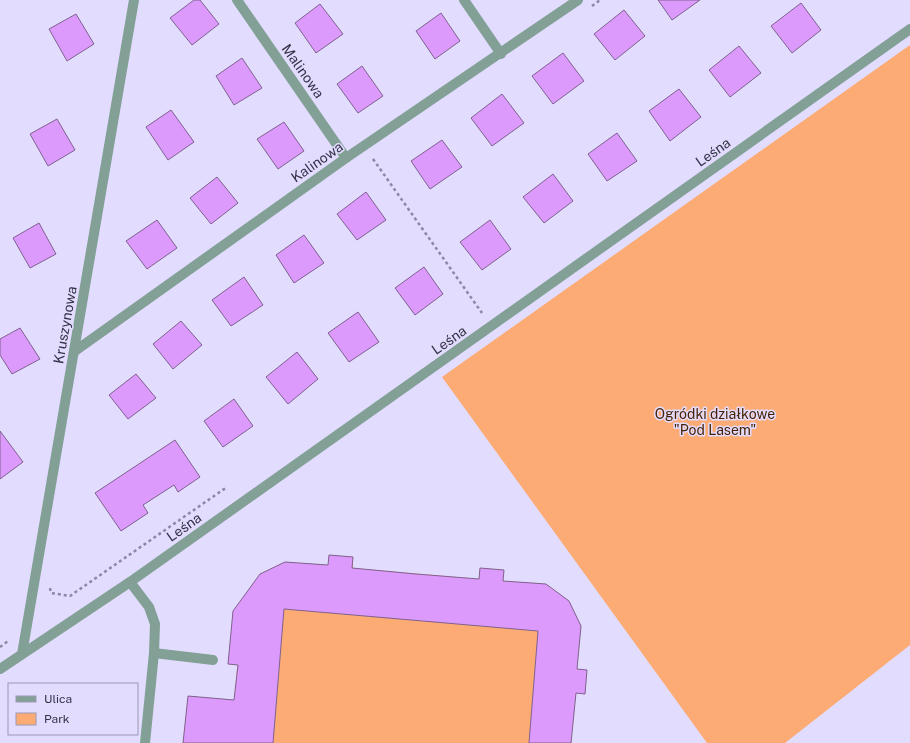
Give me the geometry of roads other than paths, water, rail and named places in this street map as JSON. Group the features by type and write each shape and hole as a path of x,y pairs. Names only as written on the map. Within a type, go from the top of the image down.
{"street":[{"name":"Kruszynowa","path":"22,654 134,0"},
{"name":"Malinowa","path":"236,0 346,158"},
{"path":"464,0 501,54"},
{"name":"Kalinowa","path":"75,351 346,158 501,54 578,0"},
{"name":"Leśna","path":"0,669 130,582 492,327 910,29"},
{"path":"130,582 149,607 155,624 154,653 145,743"},
{"path":"154,653 212,660"}],"park label":[{"name":"Ogródki działkowe \"Pod Lasem\"","path":"715,422"}]}
